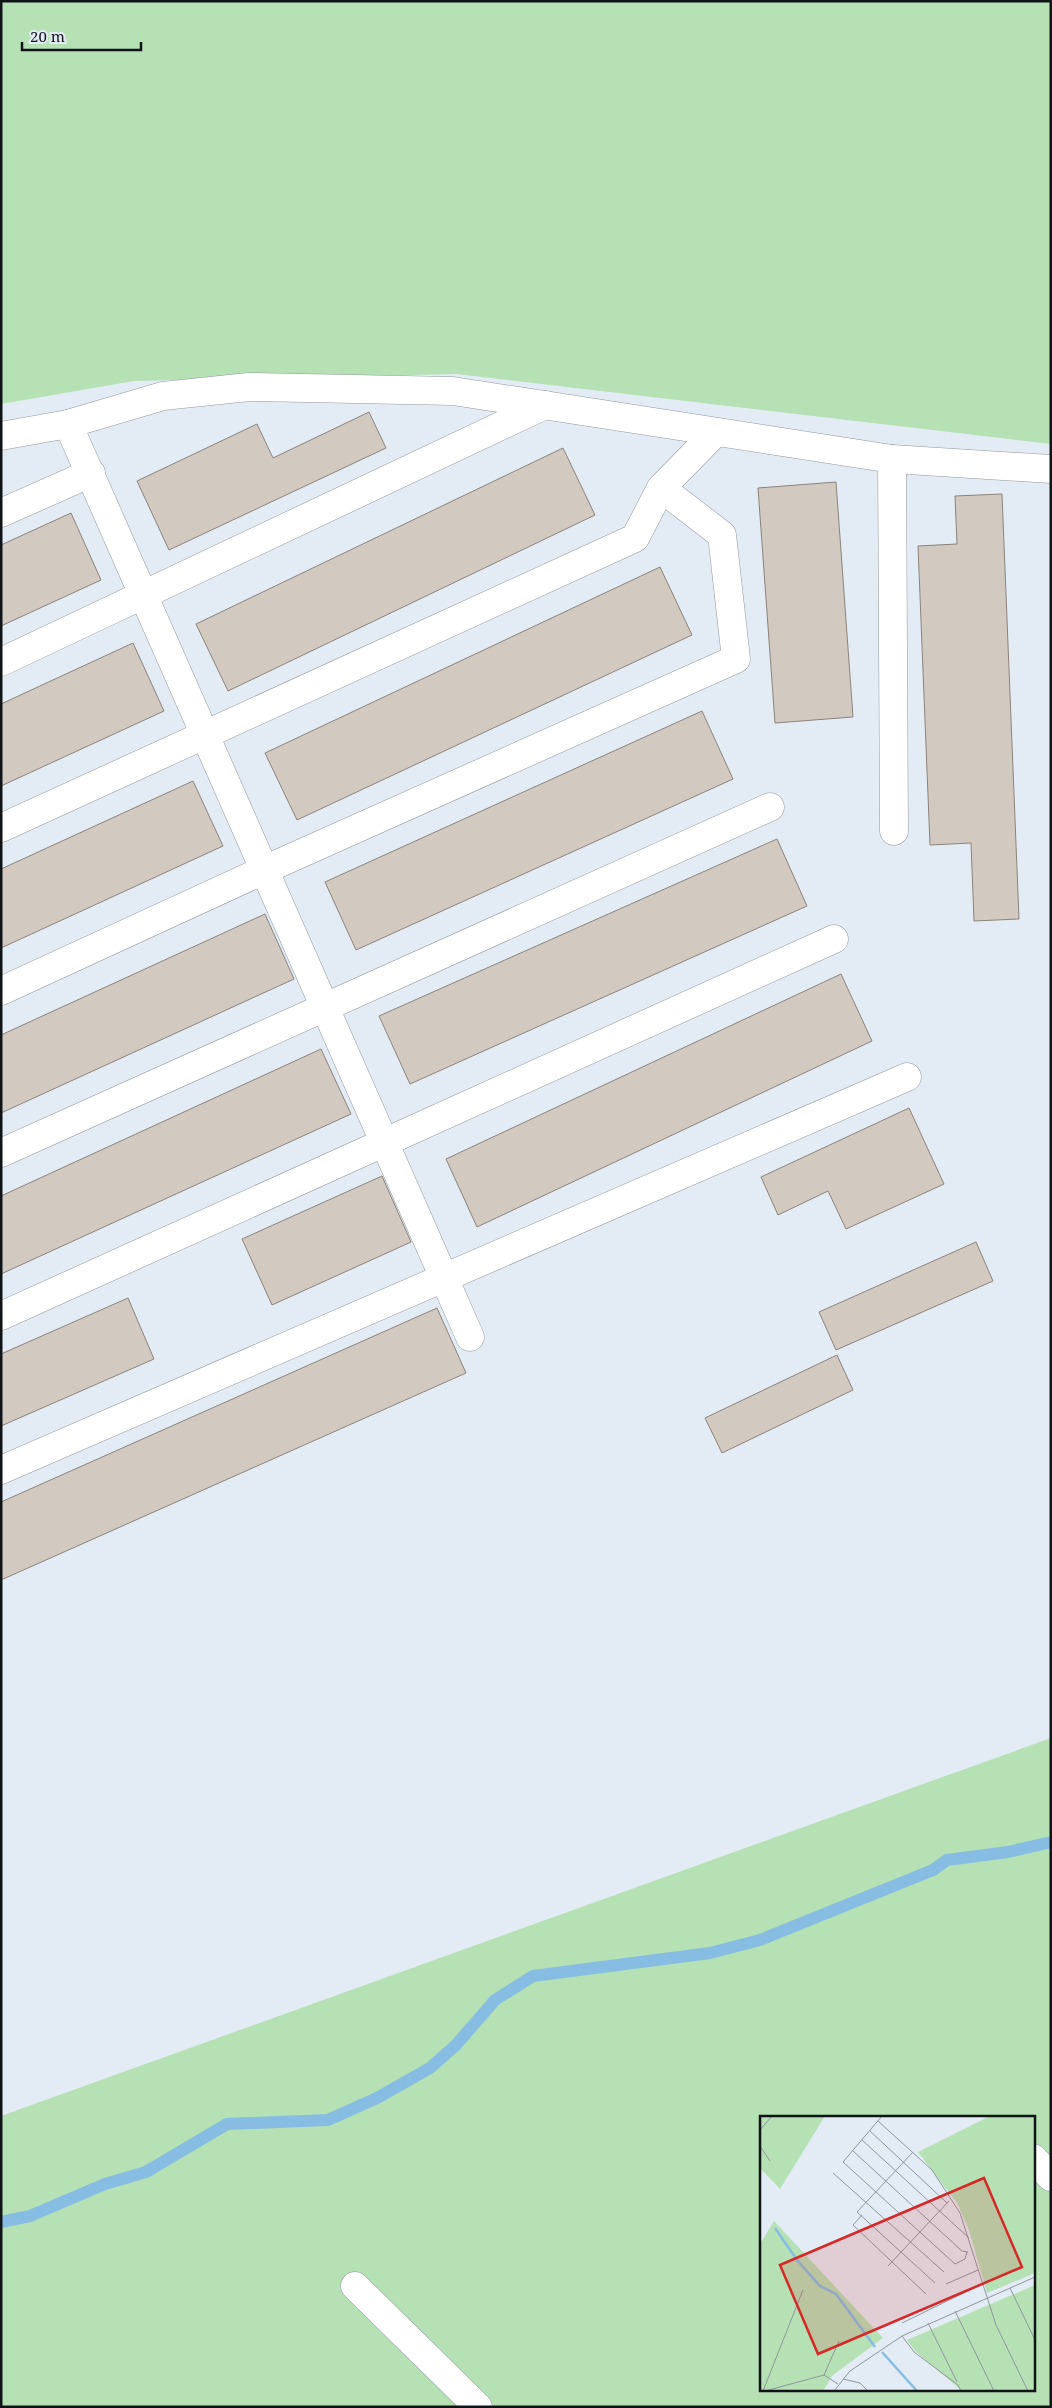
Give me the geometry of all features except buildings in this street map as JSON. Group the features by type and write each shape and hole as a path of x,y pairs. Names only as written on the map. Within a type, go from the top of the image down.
{"lane":[{"path":"1,436 68,424 164,396 249,388 453,391 892,459 1050,469 1051,480"},
{"path":"1,662 545,405"},
{"path":"68,424 92,473 144,596 470,1338"},
{"path":"1,828 635,538 661,488 716,432"},
{"path":"892,459 894,831"},
{"path":"1,513 92,473"},
{"path":"1,991 264,870 736,659 722,535 661,488"},
{"path":"1,1153 770,807"},
{"path":"1,1316 834,939"},
{"path":"1,1470 907,1077"},
{"path":"1034,2159 1051,2177"},
{"path":"355,2286 478,2407"}],"green space":[{"path":"1,1 1051,1 1051,444 457,374 134,381 1,404"},
{"path":"1051,1738 1051,2407 1,2407 1,2116"}],"waterway":[{"path":"1,2222 30,2216 105,2184 146,2172 227,2124 328,2120 377,2098 430,2068 456,2045 495,2000 533,1976 710,1953 760,1940 933,1870 947,1860 1008,1852 1051,1842"}]}
